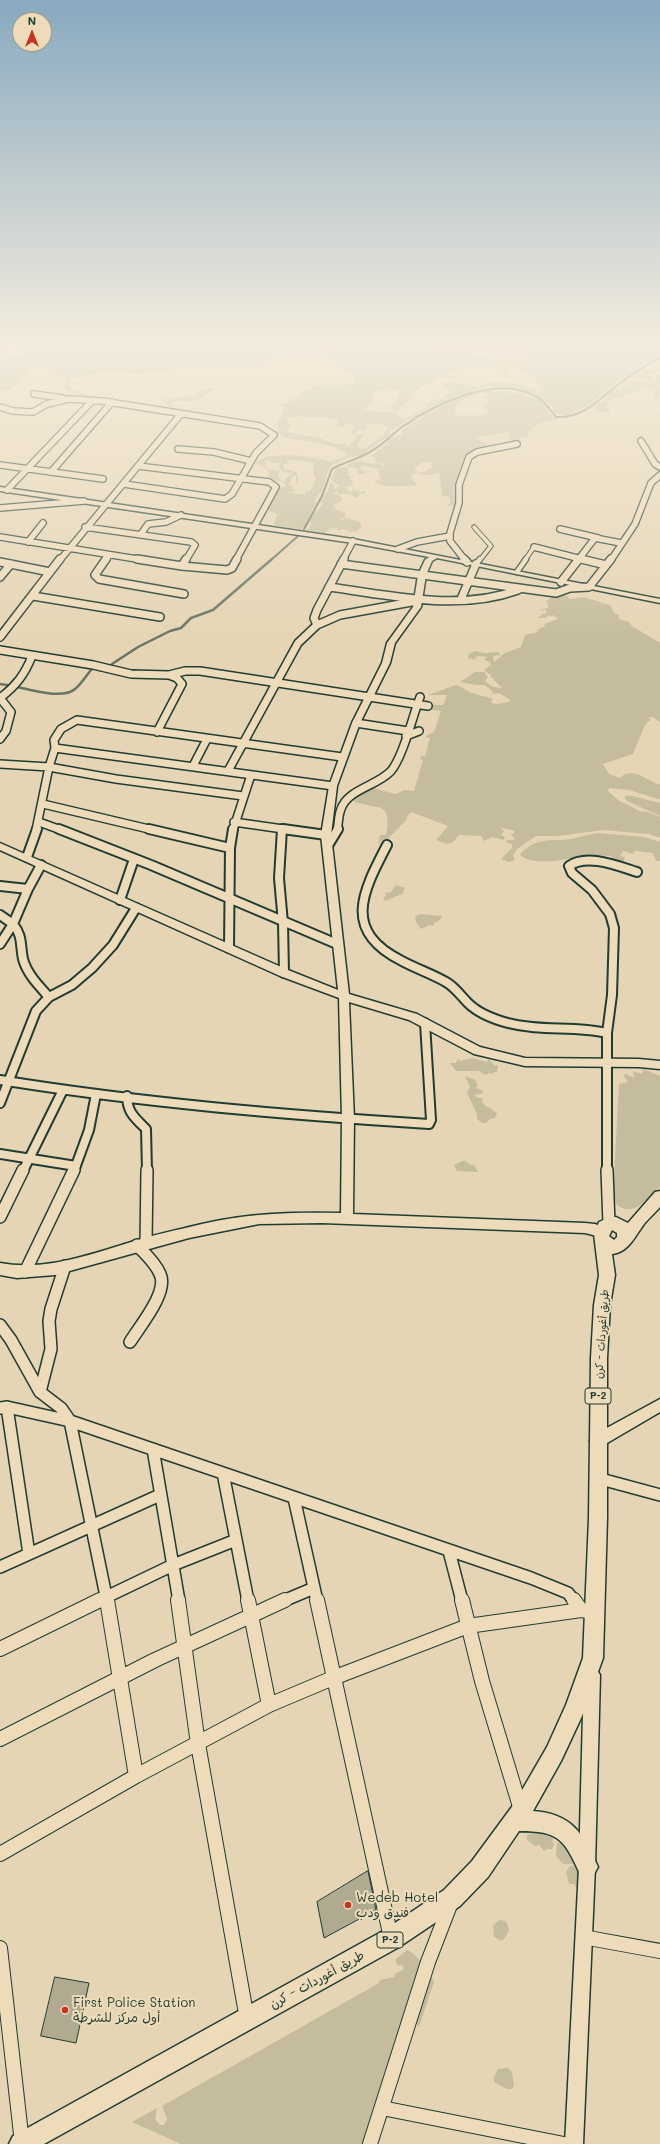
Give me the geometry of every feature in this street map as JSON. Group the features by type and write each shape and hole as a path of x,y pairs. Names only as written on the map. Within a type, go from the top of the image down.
{"highway":[{"name":"طريق أغوردات - كرن","path":"607,1275 625,1241 640,1218 660,1197"},
{"path":"625,1241 613,1246 606,1230 640,1218"},
{"name":"طريق أغوردات - كرن","path":"22,2144 391,1939 452,1898 480,1868 518,1816 557,1748 575,1709 593,1658 588,1612 596,1592 599,1358 602,1305 607,1275 606,1230"},
{"path":"518,1816 554,1824 564,1829 575,1841 587,1867"}],"street":[{"path":"3,489 27,469 50,445"},
{"path":"51,472 74,445"},
{"path":"0,637 86,526 124,484 155,445"},
{"path":"124,484 177,489 225,499 232,494 239,479 263,445"},
{"path":"467,562 450,541 450,536 459,503 459,485 469,456 477,452 512,445"},
{"path":"643,445 655,464 660,467"},
{"path":"178,449 214,452 229,457 251,461"},
{"path":"0,465 103,479"},
{"path":"0,537 216,571 227,570 232,568 253,526 276,487 269,482 138,466"},
{"path":"341,564 556,593 570,588 589,587 594,583 639,515 646,492 652,482 660,475"},
{"path":"3,489 353,541 467,562 660,601"},
{"path":"0,508 84,501"},
{"path":"141,534 148,524 166,522 182,515"},
{"path":"28,542 43,524"},
{"path":"86,526 194,543 195,546 182,566"},
{"path":"461,599 470,582 476,564 491,546 474,527"},
{"path":"560,529 621,543"},
{"path":"398,549 417,542 450,536"},
{"path":"561,582 580,559 595,537"},
{"path":"317,625 314,618 353,541"},
{"path":"517,572 534,547 606,565"},
{"path":"109,555 95,575 98,579 184,594"},
{"path":"348,1219 348,1119 344,996 326,835 332,786 342,757 367,697 386,663 391,642 415,611 422,575 429,560 436,556"},
{"path":"0,562 50,572"},
{"path":"0,577 11,564"},
{"path":"329,587 418,600 470,600 499,597 519,589"},
{"path":"33,596 160,617"},
{"path":"228,771 276,683 308,632 317,625 352,612 392,607 418,600"},
{"path":"0,650 93,665 131,674 170,675 185,671 200,671 367,697 418,701 428,706"},
{"path":"0,739 6,731 11,712 0,698 13,688 26,672 32,656"},
{"path":"157,732 182,684 177,678 170,675"},
{"path":"328,847 337,830 339,812 343,803 354,793 381,780 390,773 396,764 418,701"},
{"path":"27,857 43,804 49,767 54,748 54,740 61,729 77,720 342,757"},
{"path":"356,723 407,734 419,731"},
{"path":"193,766 207,739"},
{"path":"54,748 332,786"},
{"path":"0,764 28,767 49,767 116,779 243,796"},
{"path":"229,948 230,848 234,822 251,775"},
{"path":"43,804 230,848"},
{"path":"38,822 83,837 230,901 337,944"},
{"path":"234,822 326,835"},
{"path":"282,829 279,878 283,923 284,973"},
{"path":"387,845 373,872 361,916 364,929 371,939 382,949 401,961 450,984 471,1006 485,1016 532,1028 567,1030 583,1028 607,1033"},
{"path":"0,846 284,973 344,996 398,1011 425,1023 456,1041 499,1058 525,1062 607,1064 639,1062 660,1065"},
{"path":"120,900 134,859"},
{"path":"0,1269 25,1272 65,1266 142,1244 239,1222 280,1218 348,1219 606,1230 607,1033 613,980 613,922 592,890 572,873 569,866 573,862 591,861 637,872"},
{"path":"0,944 13,924 28,889 42,866"},
{"path":"0,886 10,886 15,890 28,889"},
{"path":"0,1103 10,1081 36,1011 49,996 72,985 92,968 113,945 136,908"},
{"path":"0,915 20,931 23,940 24,963 31,976 49,996"},
{"path":"0,1080 96,1094 348,1119 429,1124 431,1120 425,1023"},
{"path":"0,1217 63,1090"},
{"path":"25,1272 76,1166 89,1130 96,1094"},
{"path":"127,1096 127,1106 131,1115 146,1130 147,1158 142,1244 162,1278 161,1292 130,1342"},
{"path":"0,1154 76,1166"},
{"path":"40,1392 51,1349 49,1321 51,1309 65,1266"},
{"path":"0,1325 11,1340 40,1392 61,1408 70,1421 106,1597 136,1776"},
{"path":"597,1441 660,1405"},
{"path":"29,1554 3,1407 70,1421 531,1578 568,1592 588,1612"},
{"path":"153,1449 186,1646 198,1744 247,2019"},
{"path":"223,1473 269,1705"},
{"path":"597,1478 660,1495"},
{"path":"0,1567 92,1524 160,1495"},
{"path":"294,1498 391,1939"},
{"path":"0,1649 173,1565 236,1540"},
{"path":"449,1551 518,1816"},
{"path":"0,1739 251,1614 314,1588"},
{"path":"0,1854 136,1776 269,1705 333,1678 468,1626 588,1612"},
{"path":"574,2144 587,1867 593,1658"},
{"path":"370,2144 428,1962 452,1898"},
{"path":"583,1937 660,1951"},
{"path":"0,1948 22,2144"},
{"path":"382,2108 564,2144"}],"shaded area":[{"path":"327,445 346,445 345,447 348,447 350,445 358,445 357,447 364,449 370,445 376,445 362,455 349,457 330,466 322,490 314,501 316,503 314,507 317,509 312,509 306,524 309,525 300,529 273,525 277,514 266,510 277,489 286,486 283,481 288,481 284,480 293,473 283,472 279,468 280,463 272,463 266,460 265,466 269,469 280,471 278,477 282,480 280,482 268,479 267,476 270,475 267,470 255,462 268,457 287,455 310,457 331,462 348,455","holes":["287,459 314,463 313,472 316,479 310,491 305,492 305,495 285,492 295,491 292,488 294,486 289,485 293,475 296,476 296,484 299,482 296,472 284,469 283,465 288,463"]},
{"path":"386,445 486,445 482,448 473,449 465,460 458,482 458,502 452,506 447,506 450,503 450,497 442,496 440,479 437,478 439,478 440,474 419,474 420,472 425,472 433,466 429,464 435,462 423,462 414,469 418,472 411,475 414,482 417,483 416,486 391,486 375,483 375,481 382,479 378,476 380,475 377,471 379,469 365,466 359,467 366,473 360,475 356,472 359,469 347,467 348,464 358,461 376,464 378,462 384,467 383,463 375,461 375,458 371,456"},
{"path":"347,467 349,473 346,475 351,476 350,479 354,481 351,483 354,485 344,487 348,488 347,490 351,493 353,489 360,492 366,491 366,493 358,494 360,496 356,498 351,494 338,494 336,488 341,485 336,484 331,479 336,468"},
{"path":"330,483 334,484 334,488 337,491 333,493 340,496 343,500 333,505 335,508 333,509 346,513 344,518 340,518 342,520 345,518 361,522 360,525 362,527 357,531 347,532 348,529 337,530 338,527 334,529 332,528 324,533 306,530 311,526 309,521 313,516 312,514 321,507 323,503 321,501 328,491"},
{"path":"554,595 567,596 570,599 584,597 610,605 614,613 619,615 619,619 629,622 632,626 660,643 660,722 653,717 648,718 651,720 645,725 633,754 603,764 609,774 620,778 629,773 639,775 660,785 660,799 629,790 609,788 608,791 618,800 642,812 645,811 660,817 660,838 649,834 603,830 558,836 536,836 517,849 513,856 515,860 509,862 501,859 512,848 512,844 506,842 507,840 515,840 513,836 511,836 515,831 499,827 504,831 501,835 505,837 504,840 492,837 484,841 481,836 459,835 453,842 447,844 436,840 448,826 411,812 406,818 407,819 383,844 382,839 378,846 380,835 386,835 388,822 387,815 383,809 379,807 354,802 354,797 370,787 395,794 405,790 414,791 423,760 420,759 421,756 425,756 430,738 426,736 434,732 441,711 428,709 424,704 443,705 447,695 428,695 456,685 472,693 493,699 491,703 497,704 509,702 510,700 499,693 492,694 493,692 485,685 460,682 475,672 484,672 488,677 485,681 493,687 502,688 493,679 496,678 491,678 491,675 485,671 485,669 491,665 490,662 484,660 487,657 479,656 474,658 477,660 468,658 468,655 474,651 485,653 498,652 500,655 493,656 494,662 505,653 521,647 525,635 538,632 537,630 540,629 538,629 546,626 544,624 558,619 553,615 545,618 537,618 544,613 546,614 546,610 536,611 548,608 548,603 545,602"},
{"path":"628,795 660,803 660,816 627,801 624,797"},
{"path":"597,833 644,837 660,842 660,861 656,861 653,853 635,851 633,854 623,851 620,856 625,857 623,864 611,861 613,858 610,856 585,855 557,861 539,861 524,858 520,854 529,846 538,842 548,840 564,840"},
{"path":"396,885 405,888 402,894 385,901 383,898 386,896 385,893 391,892"},
{"path":"420,914 442,916 440,920 434,923 434,926 430,925 421,929 416,922 415,916"},
{"path":"472,1058 487,1062 489,1059 495,1066 498,1065 497,1072 485,1075 479,1071 456,1071 450,1063 456,1063 458,1059 460,1061"},
{"path":"643,1069 660,1076 660,1187 640,1205 630,1209 617,1205 613,1196 619,1084 628,1082 623,1075 626,1074 634,1078 633,1071 642,1074"},
{"path":"465,1076 475,1080 478,1086 475,1088 482,1090 483,1093 474,1095 478,1098 482,1098 483,1104 497,1113 495,1118 490,1119 486,1123 482,1123 477,1119 477,1114 467,1093 470,1087"},
{"path":"462,1161 474,1165 478,1172 457,1171 454,1165"},
{"path":"540,1830 547,1836 552,1837 554,1845 552,1849 544,1851 539,1845 535,1846 527,1840 527,1835"},
{"path":"557,1842 564,1844 567,1850 571,1851 574,1862 572,1864 563,1864 556,1856"},
{"path":"577,1865 579,1869 580,1888 577,1888 574,1884 569,1884 566,1872 570,1866"},
{"path":"499,1920 505,1921 509,1929 502,1941 494,1937 493,1926"},
{"path":"407,1950 414,1954 422,1963 430,1973 434,1982 419,2027 416,2023 406,2023 402,2019 363,2144 181,2144 132,2122 157,2108 155,2119 160,2125 164,2125 167,2119 162,2106 379,1983 380,1980 395,1977 395,1974 404,1969 402,1965 399,1966 396,1963 396,1959"},
{"path":"508,2068 512,2072 514,2086 512,2089 507,2089 494,2082 494,2077 498,2069"}],"building":[{"name":"Wedeb Hotel فندق ودب","path":"368,1871 376,1910 324,1938 317,1902"},
{"name":"First Police Station أول مركز للشرطة","path":"55,1977 89,1983 76,2043 41,2036"}],"waterway":[{"path":"304,529 322,496 332,469 358,458 381,445"},
{"path":"271,560 298,536"},
{"path":"112,664 138,647 170,631 181,628 191,618 213,610 272,559"},
{"path":"0,684 39,692 60,694 68,693 75,689 91,670"}],"place":[{"name":"Wedeb Hotel فندق ودب","path":"348,1905"},
{"name":"First Police Station أول مركز للشرطة","path":"65,2010"}]}
